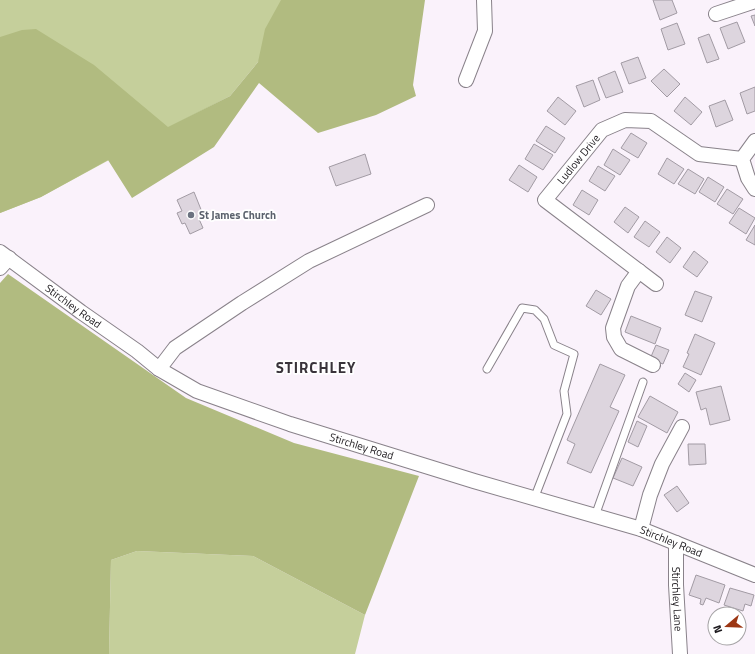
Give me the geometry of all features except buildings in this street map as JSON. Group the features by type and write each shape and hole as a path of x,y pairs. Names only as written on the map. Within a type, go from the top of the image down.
{"street":[{"path":"466,80 485,31 484,0"},
{"path":"716,14 755,1"},
{"name":"Ludlow Drive","path":"656,284 545,200 602,130 625,120 652,121 699,154 742,159"},
{"path":"755,141 742,159 748,178 755,189"},
{"path":"159,369 175,348 242,303 309,261 427,205"},
{"name":"Stirchley Road","path":"3,259 133,348 159,369 197,391 290,424 534,499 641,529 755,575"},
{"path":"639,271 628,286 623,299 613,328 614,337 621,349 653,364"},
{"path":"641,529 650,494 662,464 682,428"},
{"name":"Stirchley Lane","path":"676,543 676,586 680,654"}],"lane":[{"path":"487,370 522,308 535,310 544,319 554,345 574,354 564,391 567,414 534,499"},
{"path":"594,516 643,382"}],"green space":[{"path":"0,0 304,0 258,62 230,96 41,197 0,213"},
{"path":"281,0 425,0 413,85 416,96 376,115 318,133 259,83 214,147 132,198 108,160 41,197 0,213 0,37 22,30 36,29 94,65 168,127 230,96 258,62 265,29"},
{"path":"8,274 186,398 294,443 419,476 365,615 253,556 137,551 111,560 109,654 0,654 0,283"},
{"path":"137,551 253,556 365,615 355,654 109,654 111,560"}],"place":[{"name":"St James Church","path":"191,215"}],"district":[{"name":"STIRCHLEY","path":"316,368"}]}
